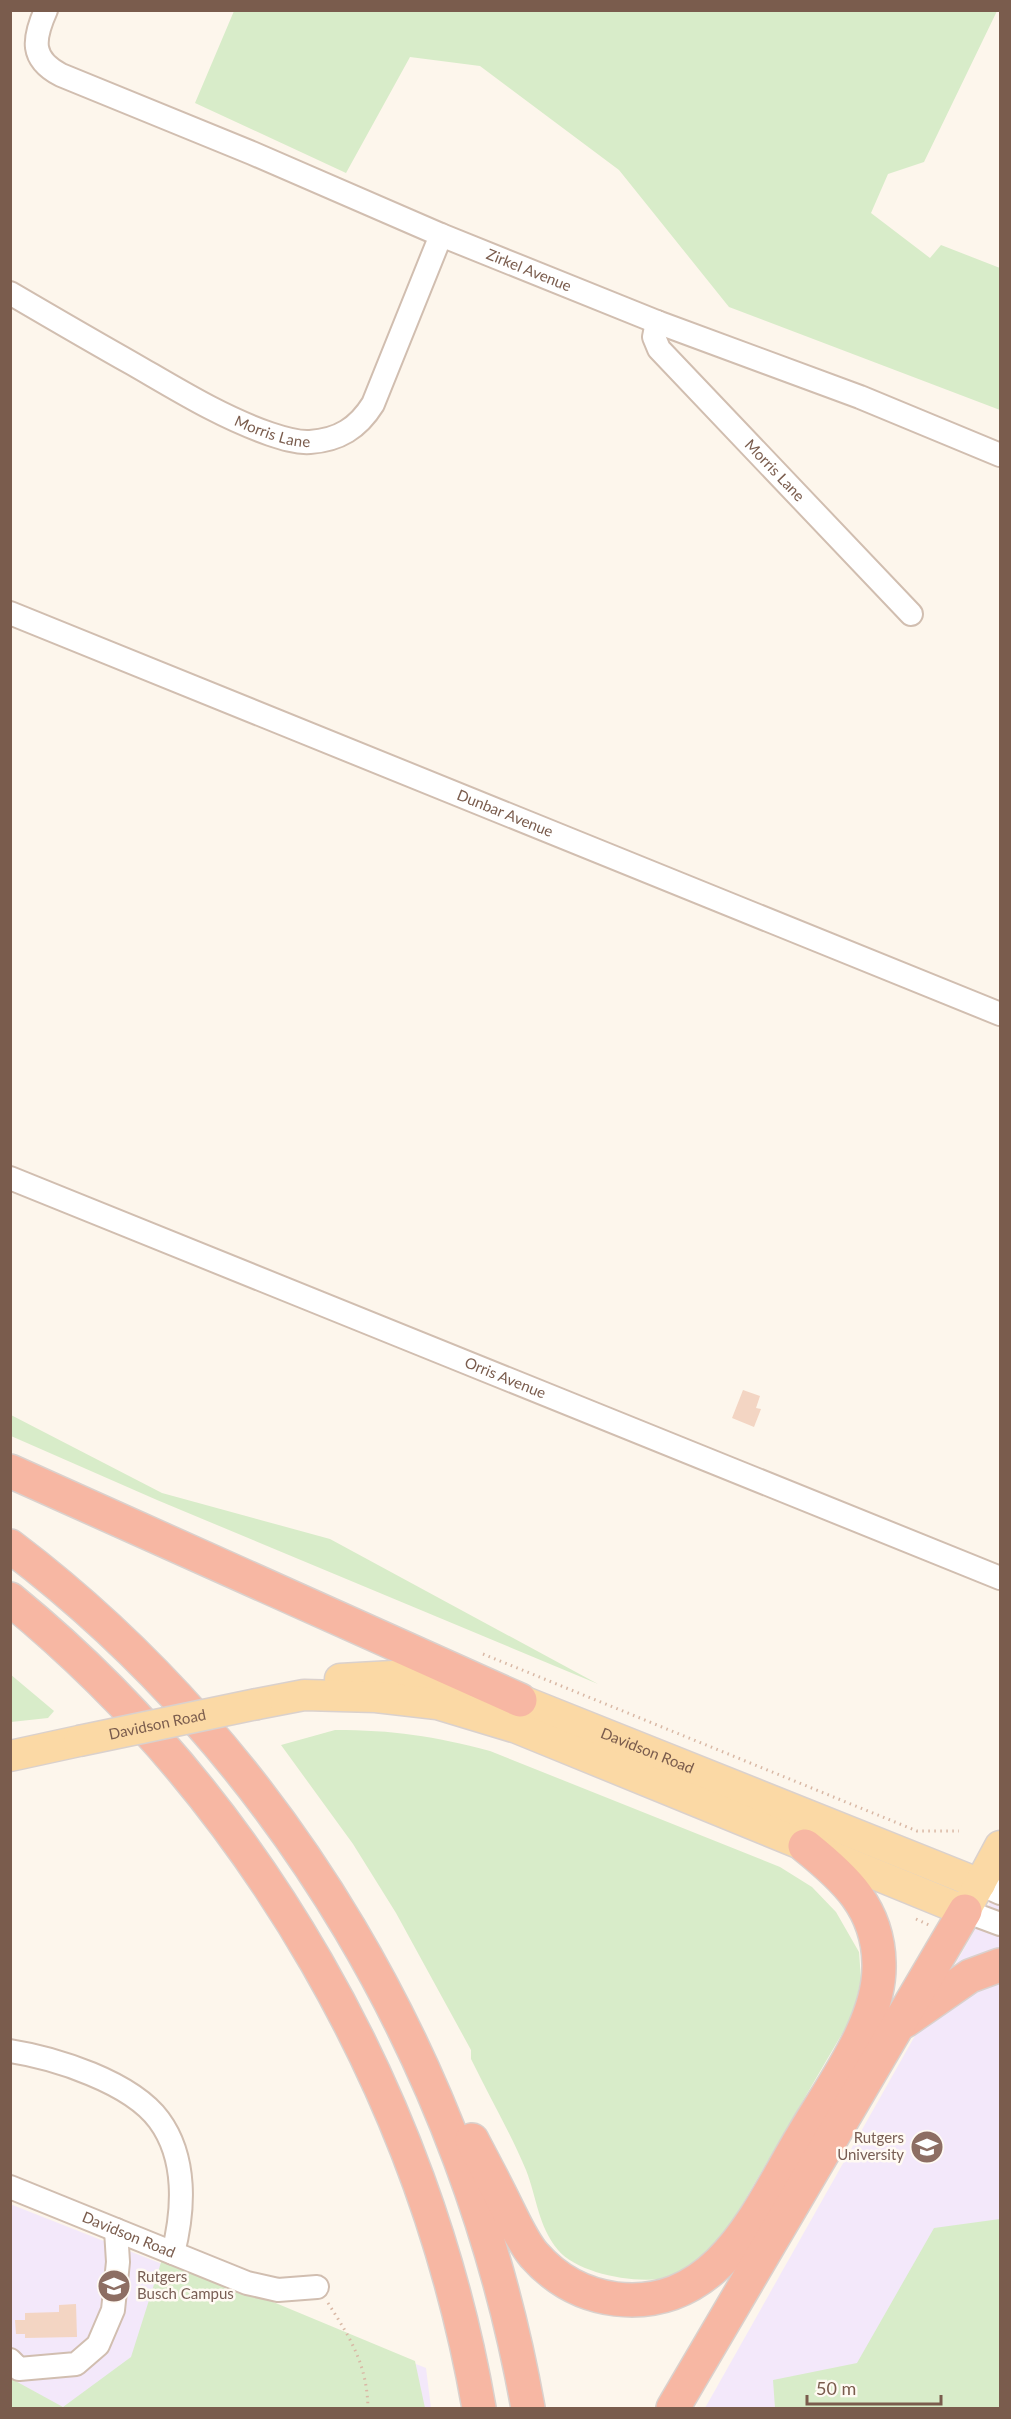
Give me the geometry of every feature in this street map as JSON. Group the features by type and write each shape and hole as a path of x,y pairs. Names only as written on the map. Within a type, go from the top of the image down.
{"highway":[{"path":"10,1471 520,1700"},
{"path":"10,1546 46,1574 135,1655 199,1722 277,1818 337,1906 416,2050 477,2202 503,2291 528,2409"},
{"path":"10,1599 90,1670 151,1735 233,1834 288,1914 347,2018 392,2115 426,2202 454,2290 479,2409"},
{"path":"10,1607 46,1631"},
{"path":"435,2094 459,2113 523,2239 543,2264 562,2280 586,2293 638,2300 680,2291 700,2280 724,2259 742,2237 861,2037 876,1997 879,1954 870,1917 851,1886 836,1870 805,1846"},
{"path":"673,2409 897,2027 982,1896"},
{"path":"897,2027 970,1976 1000,1965"}],"main road":[{"name":"Davidson Road","path":"304,1695 336,1679 393,1676 442,1679 520,1700 982,1896"},
{"name":"Davidson Road","path":"10,1756 304,1695 407,1700 437,1704 481,1715 539,1737 805,1846 982,1896"},
{"path":"982,1896 1000,1846"}],"street":[{"name":"Zirkel Avenue","path":"46,10 37,28 38,51 45,64 62,75 252,153 441,235 657,322 860,398 1000,455"},
{"name":"Morris Lane","path":"10,294 212,410 272,434 309,443 349,431 363,420 373,404 441,235"},
{"name":"Morris Lane","path":"657,322 654,337 659,349 911,614"},
{"name":"Dunbar Avenue","path":"10,613 1000,1014"},
{"name":"Orris Avenue","path":"10,1178 1000,1578"},
{"path":"982,1896 1000,1924"},
{"path":"10,2051 37,2055 91,2074 128,2093 158,2119 173,2151 183,2202 173,2253"},
{"name":"Davidson Road","path":"10,2187 247,2283 278,2290 317,2288"},
{"path":"10,2360 19,2369 76,2364 98,2345 113,2310 118,2262 116,2230"}],"path":[{"path":"474,1650 917,1831 959,1832"},
{"path":"317,2288 359,2355 368,2386 368,2409"}],"shaded area":[{"name":"Rutgers University","path":"1000,1885 1000,2408 705,2408"},
{"name":"Rutgers Busch Campus","path":"10,2204 426,2368 431,2408 11,2408"}],"green space":[{"path":"234,11 997,11 924,162 888,174 871,213 930,258 941,245 1000,268 1000,410 729,307 619,170 480,66 410,57 346,173 195,103"},
{"path":"11,1415 162,1493 330,1539 598,1684 157,1500 11,1436"},
{"path":"10,1674 54,1711 48,1718 11,1722"},
{"path":"335,1730 413,1735 490,1751 780,1867 812,1887 836,1912 859,1952 861,1979 853,2015 721,2241 687,2270 661,2279 629,2279 612,2276 596,2272 568,2259 551,2241 542,2222 526,2170 471,2059 471,2050 396,1913 353,1844 281,1745"},
{"path":"1000,2219 1000,2408 775,2408 773,2380 857,2363 934,2228"},
{"path":"163,2256 415,2361 425,2408 11,2408 10,2378 63,2407 131,2357"}],"building":[{"path":"743,1390 760,1396 756,1408 761,1409 754,1427 732,1418"},
{"path":"76,2304 77,2337 25,2338 25,2334 16,2334 15,2320 25,2320 25,2313 59,2312 59,2305"}],"place":[{"name":"Rutgers University","path":"927,2147"},
{"name":"Rutgers Busch Campus","path":"114,2286"}]}
